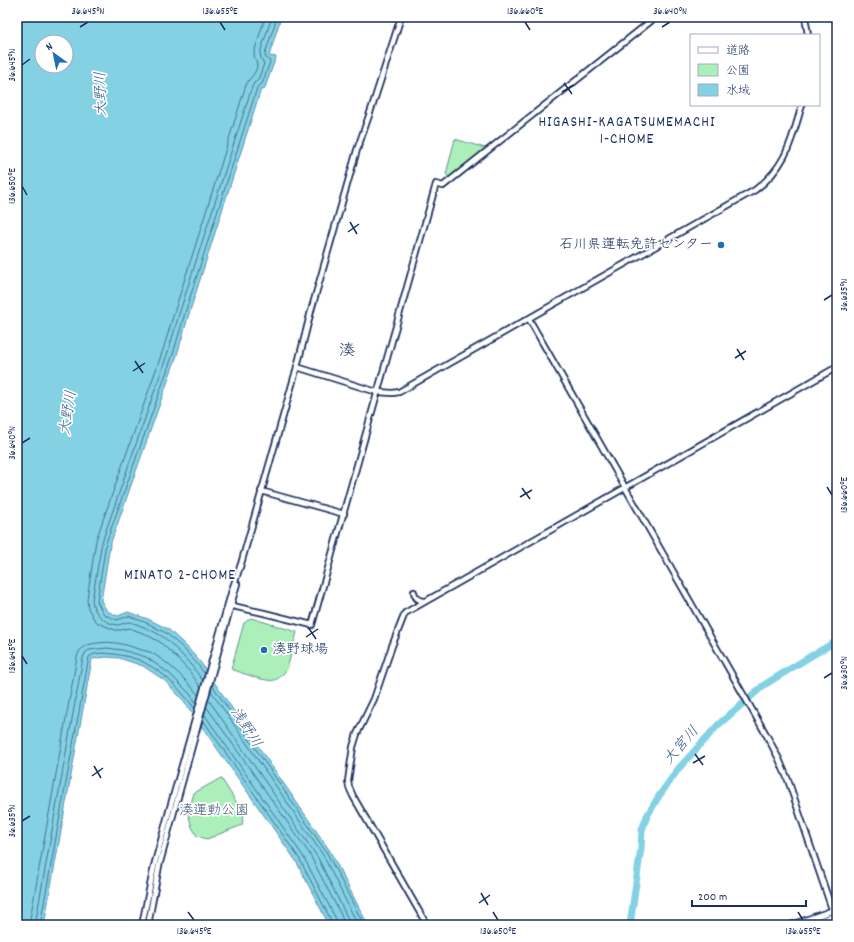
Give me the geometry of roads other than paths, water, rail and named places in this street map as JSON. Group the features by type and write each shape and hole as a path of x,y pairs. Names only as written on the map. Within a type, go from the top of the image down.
{"main road":[{"path":"791,925 835,913"},
{"path":"808,925 835,913"}],"street":[{"path":"142,925 154,866 195,724 212,674 311,311 357,150 401,17"},
{"path":"230,605 312,625 436,184 443,186 656,17"},
{"path":"805,17 808,34"},
{"path":"296,367 377,392 399,392 755,190 772,175 784,159 802,106"},
{"path":"529,319 743,693 779,759 788,780 835,913 837,924"},
{"path":"427,925 353,796 348,781 353,748 357,734 374,699 405,612 837,367"},
{"path":"261,491 344,514"},
{"path":"414,592 418,600 425,601"},
{"path":"148,925 159,866 209,669 230,605"}],"water":[{"path":"17,17 281,17 269,56 276,57 264,90 261,89 177,355 110,545 101,601 107,611 118,616 128,612 148,619 168,629 201,663 330,851 368,925 329,925 296,861 183,700 164,680 143,666 119,658 106,657 92,659 44,925 17,925"}],"waterway":[{"name":"大宮川","path":"630,925 641,848 642,830 647,816 679,768 718,725 764,685 837,641"}],"place":[{"name":"石川県運転免許センター","path":"721,245"},
{"name":"湊野球場","path":"264,650"}],"district":[{"name":"HIGASHI-KAGATSUMEMACHI 1-CHOME","path":"627,132"},
{"name":"湊","path":"347,351"},
{"name":"MINATO 2-CHOME","path":"180,576"}],"water label":[{"name":"大野川","path":"102,94"},
{"name":"大野川","path":"69,413"},
{"name":"浅野川","path":"245,728"}],"park label":[{"name":"湊運動公園","path":"214,811"}]}
